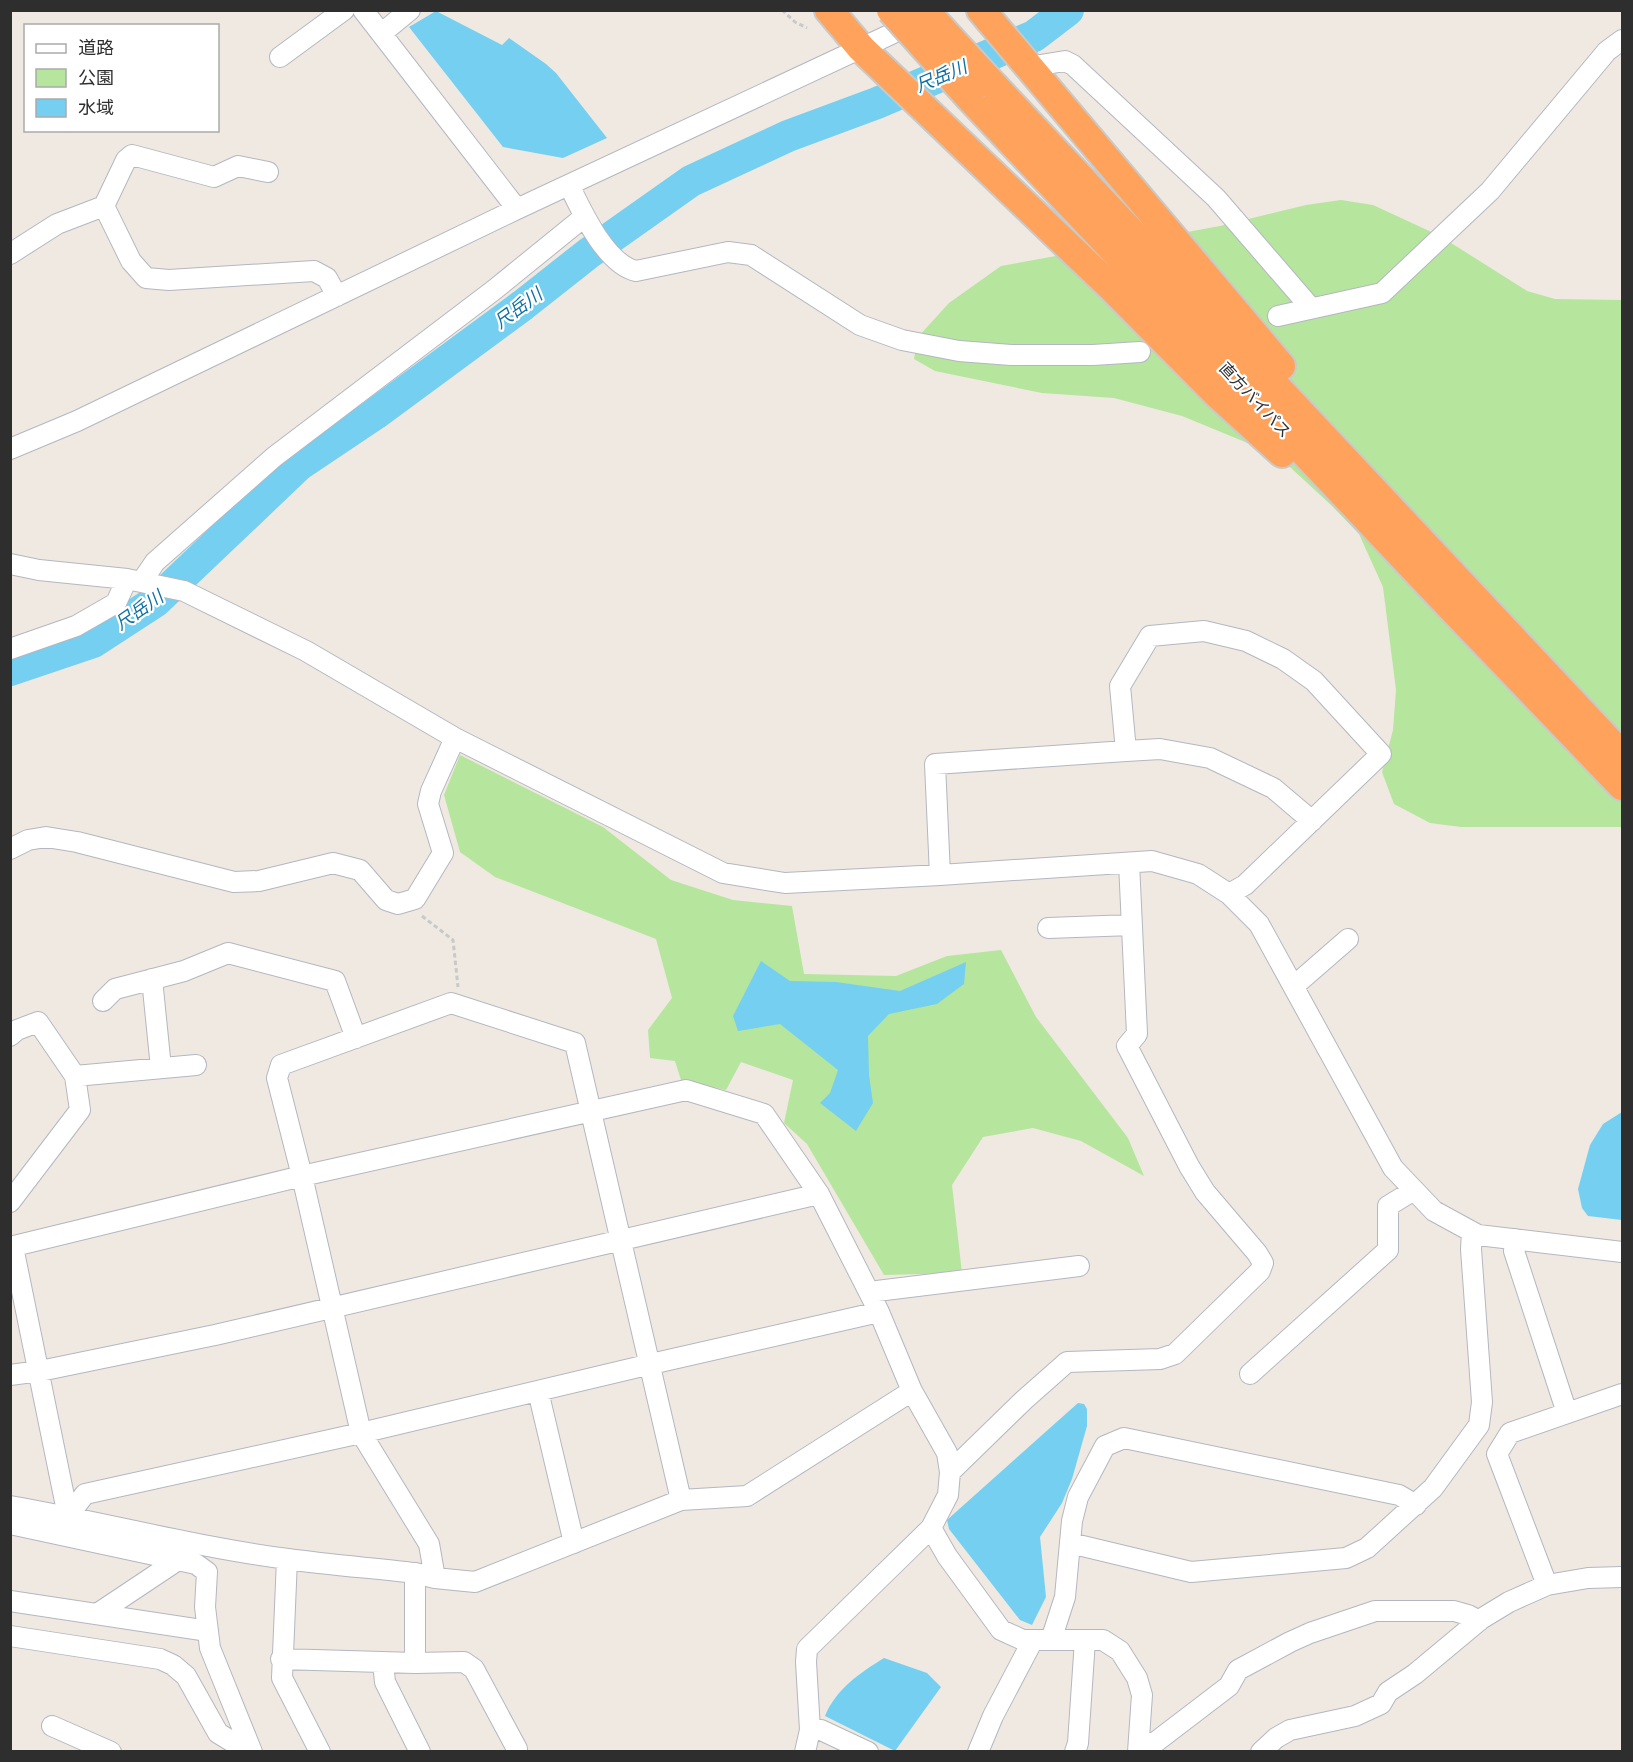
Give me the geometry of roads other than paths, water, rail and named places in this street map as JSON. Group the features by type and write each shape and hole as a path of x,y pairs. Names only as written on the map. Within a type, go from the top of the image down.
{"highway":[{"path":"829,10 861,48 1112,288 1217,394 1449,588"},
{"name":"直方バイパス","path":"891,10 983,92 1449,588 1623,786"},
{"name":"直方バイパス","path":"924,10 983,92"},
{"path":"981,10 1353,450 1449,588"},
{"name":"直方バイパス","path":"1449,588 1623,755"}],"street":[{"path":"280,58 344,10"},
{"path":"363,10 517,208"},
{"path":"382,33 410,10"},
{"path":"10,449 77,421 517,208 941,10"},
{"path":"1278,316 1382,293 1490,191 1607,51 1623,40"},
{"path":"1028,67 1065,61 1073,65 1216,198 1311,308"},
{"path":"10,254 57,224 104,206 126,160 132,155 214,177 238,166 268,172"},
{"path":"569,185 591,230 625,268 636,271 729,252 751,255 860,326 902,340 959,351 1011,355 1093,355 1140,352"},
{"path":"104,206 131,261 146,278 169,280 314,271 327,278 337,296"},
{"path":"10,649 76,626 116,603 155,562 274,457 494,290 584,217"},
{"path":"10,564 39,570 138,581 184,591 306,651 455,738 723,873 785,883 1152,861 1198,874 1229,894 1259,924 1393,1168 1434,1211 1478,1235 1623,1252"},
{"path":"1126,750 1120,686 1150,636 1204,631 1246,641 1283,659 1314,681 1382,754 1245,885 1229,894"},
{"path":"10,849 28,840 46,837 77,842 234,882 259,881 333,862 360,870 386,900 398,904 403,903 415,899 443,853 428,804 431,791 455,738"},
{"path":"940,875 935,764 1160,749 1210,759 1273,788 1312,821"},
{"path":"950,1472 1067,1362 1160,1359 1175,1354 1260,1270 1263,1263 1204,1192 1127,1046 1137,1034 1129,862"},
{"path":"1048,928 1132,925"},
{"path":"1294,986 1348,939"},
{"path":"103,1001 115,989 184,971 228,953 335,981 356,1038"},
{"path":"153,979 161,1068"},
{"path":"435,1578 429,1544 361,1433 278,1078 281,1065 451,1003 575,1043 681,1500"},
{"path":"10,1036 17,1030 38,1022 75,1076 80,1110 10,1202"},
{"path":"75,1076 196,1065"},
{"path":"68,1516 40,1371 12,1247 302,1176 686,1090 764,1114 819,1194 879,1312 912,1390 947,1453 950,1472 948,1495 931,1528 807,1649 810,1730 805,1752"},
{"path":"1250,1374 1388,1250 1388,1206 1414,1190"},
{"path":"10,1375 40,1371 215,1335 819,1194"},
{"path":"1070,1543 1191,1572 1346,1558 1367,1548 1433,1488 1479,1425 1482,1402 1472,1232"},
{"path":"1515,1239 1514,1251 1567,1413"},
{"path":"869,1293 1079,1266"},
{"path":"68,1516 85,1494 361,1433 879,1312"},
{"path":"10,1524 68,1516 151,1535 287,1559 475,1582 681,1500 747,1496 912,1390"},
{"path":"538,1391 574,1543"},
{"path":"1547,1585 1497,1454 1510,1433 1623,1394"},
{"path":"978,1752 993,1716 1042,1640 1065,1597 1072,1521 1078,1497 1106,1446 1124,1438 1399,1495 1416,1505"},
{"path":"10,1506 36,1520 196,1564 207,1572 205,1607 210,1648 251,1752"},
{"path":"931,1528 947,1556 1001,1630 1023,1640 1103,1640 1120,1651 1137,1678 1142,1695 1139,1750 1157,1741 1229,1686 1238,1670 1310,1634 1375,1611 1454,1611 1479,1621"},
{"path":"287,1559 282,1678 320,1752"},
{"path":"97,1614 178,1560"},
{"path":"415,1573 415,1663"},
{"path":"1261,1752 1276,1738 1290,1730 1355,1716 1381,1704 1388,1692 1414,1674 1479,1621 1509,1602 1547,1585 1588,1578 1623,1577"},
{"path":"10,1601 208,1631"},
{"path":"10,1636 160,1659 173,1665 186,1676 218,1733 251,1752"},
{"path":"1075,1752 1078,1743 1085,1640"},
{"path":"281,1659 383,1663 464,1662 474,1669 517,1749 516,1752"},
{"path":"383,1663 385,1682 420,1752"},
{"path":"52,1726 111,1752"},
{"path":"810,1730 821,1730 868,1752"}],"water":[{"path":"436,11 502,45 509,38 546,64 556,73 607,138 563,158 503,147 409,27"},
{"path":"761,961 790,981 836,982 900,991 966,962 964,984 937,1004 889,1014 868,1036 869,1075 873,1103 856,1131 820,1103 830,1093 838,1070 780,1024 738,1031 733,1016"},
{"path":"1622,1112 1622,1220 1588,1216 1582,1208 1578,1189 1590,1145 1603,1124"},
{"path":"1078,1403 1084,1404 1087,1409 1087,1426 1072,1479 1062,1503 1040,1537 1046,1597 1032,1625 1020,1620 949,1529 947,1520"},
{"path":"884,1658 927,1673 941,1687 895,1751 825,1716 842,1690"}],"waterway":[{"name":"尺岳川","path":"10,670 93,642 156,601 299,465 375,414 523,305 589,253 691,181 788,136 877,103 1034,36 1068,10"}]}
